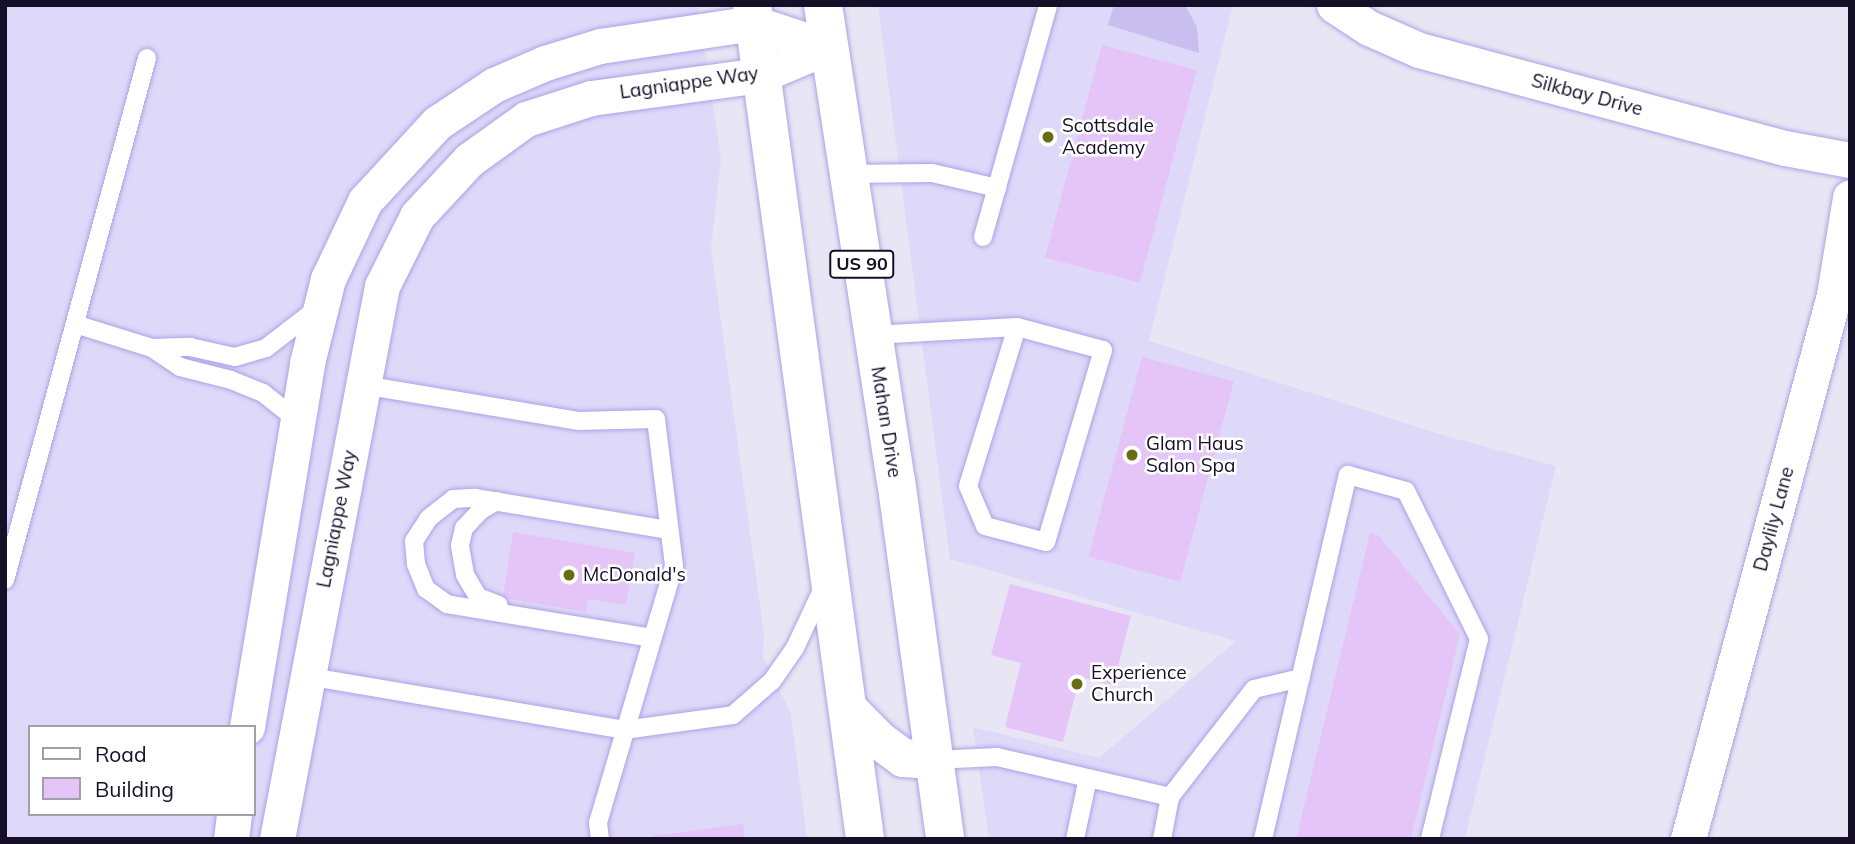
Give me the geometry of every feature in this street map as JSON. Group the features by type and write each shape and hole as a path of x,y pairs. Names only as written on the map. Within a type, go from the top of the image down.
{"main road":[{"name":"Mahan Drive","path":"823,5 827,47 873,335 945,839"},
{"path":"753,14 865,839"},
{"path":"849,710 880,741 903,758 933,760"}],"street":[{"name":"Silkbay Drive","path":"1334,5 1369,28 1419,50 1786,148 1850,160"},
{"path":"247,725 307,363 328,279 365,201 437,123 494,85 545,63 600,46 753,14 827,47"},
{"name":"Lagniappe Way","path":"277,839 382,286 417,216 469,160 526,118 591,98 761,75 827,47"},
{"name":"Daylily Lane","path":"1688,839 1834,295 1850,197"},
{"path":"257,664 306,676"},
{"path":"231,839 234,816"}],"lane":[{"path":"984,237 1048,6"},
{"path":"5,580 147,58"},
{"path":"847,174 932,173 997,188"},
{"path":"152,348 190,347 235,357 266,348 322,304"},
{"path":"75,324 152,348 180,367 231,380 263,393 298,420"},
{"path":"873,335 1017,327 1103,351 1046,542 985,526 968,486 1017,327"},
{"path":"363,385 578,421 656,419 674,566 598,823 600,839"},
{"path":"1263,839 1348,475 1406,491 1479,639 1430,839"},
{"path":"652,638 447,604 426,589 416,564 414,541 429,518 453,499 475,498 669,530"},
{"path":"492,604 478,597 465,575 460,546 464,528 480,511 497,501"},
{"path":"497,501 451,512 433,525 424,565 431,582 464,598 619,624 652,638"},
{"path":"306,676 624,730 733,715 776,675 795,648 830,573"},
{"path":"1162,839 1170,797 1254,689 1301,678"},
{"path":"933,760 997,757 1170,797"},
{"path":"1075,839 1088,778"}],"shaded area":[{"path":"5,5 698,5 721,159 711,248 764,635 763,657 791,714 807,839 5,839"},
{"path":"878,5 1233,5 1149,341 1446,436 1556,466 1465,839 989,839 973,727 1099,758 1236,641 950,559"},
{"path":"1114,5 1185,5 1197,27 1199,53 1108,25"}],"building":[{"name":"Scottsdale Academy","path":"1102,45 1197,70 1140,283 1045,258"},
{"path":"1142,357 1234,382 1180,582 1088,557"},
{"name":"McDonald's","path":"513,532 635,553 626,605 588,599 586,612 503,598"},
{"path":"1370,533 1378,535 1460,634 1411,839 1296,839"},
{"path":"1010,584 1131,616 1113,686 1080,677 1063,742 1005,727 1021,663 991,655"},
{"path":"743,824 745,839 653,839 652,836"}],"place":[{"name":"Scottsdale Academy","path":"1048,137"},
{"name":"Glam Haus Salon Spa","path":"1132,455"},
{"name":"McDonald's","path":"569,575"},
{"name":"Experience Church","path":"1077,684"}]}
